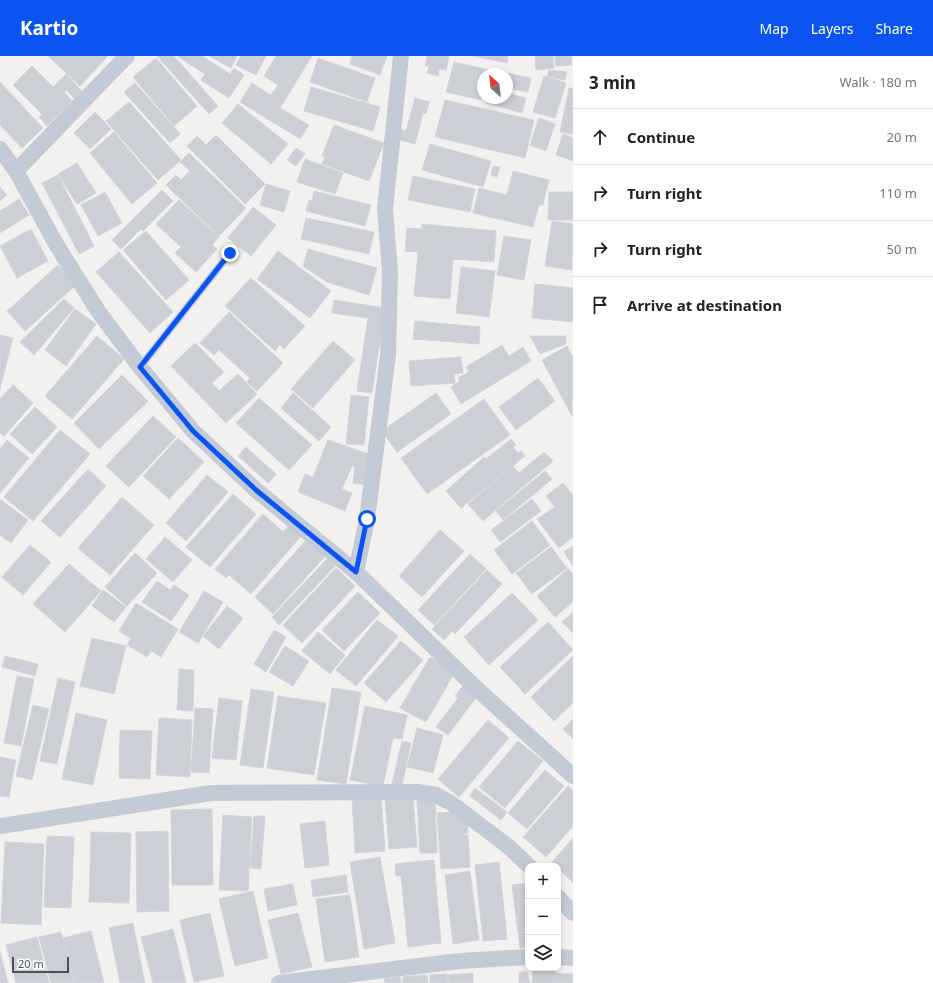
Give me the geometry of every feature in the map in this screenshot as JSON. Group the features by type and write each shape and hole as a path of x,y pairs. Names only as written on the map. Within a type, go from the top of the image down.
{"street":[{"path":"16,171 127,56"},
{"path":"356,572 367,519 388,356 390,272 385,209 401,56"},
{"path":"0,149 16,171 56,244 98,311 140,367 193,431 256,490 356,572 476,688 573,776"},
{"path":"0,826 211,793 418,792 436,795 451,803 503,842 526,863"},
{"path":"560,899 573,913"},
{"path":"279,983 460,961 525,957"},
{"path":"561,957 573,958"}],"lane":[{"path":"140,367 230,253"}],"building":[{"path":"48,56 105,56 107,57 80,86"},
{"path":"157,56 174,56 218,106 209,114"},
{"path":"177,56 202,56 230,74 234,68 244,75 229,98 201,80 205,74"},
{"path":"209,56 237,56 231,68"},
{"path":"241,56 266,56 256,75 236,65"},
{"path":"276,56 312,56 280,108 309,125 300,139 240,102 252,83 271,95 278,85 264,76"},
{"path":"352,56 387,56 380,75 350,64"},
{"path":"427,56 449,56 446,70 439,69 438,76 427,73 429,66 425,66"},
{"path":"473,56 508,56 507,63"},
{"path":"535,56 553,56 554,68 536,70"},
{"path":"555,56 571,56 572,65 556,66"},
{"path":"156,58 197,106 174,126 133,77"},
{"path":"318,58 375,78 367,102 310,82"},
{"path":"454,62 480,68 477,68 477,99 446,92"},
{"path":"32,66 53,87 66,74 82,91 75,99 66,90 64,92 72,101 47,126 39,117 42,114 13,85"},
{"path":"549,70 567,72 565,80 547,77"},
{"path":"513,74 531,78 528,92 513,89"},
{"path":"544,76 566,83 555,118 533,112"},
{"path":"0,82 43,128 22,148 0,125"},
{"path":"135,83 180,134 170,143 124,92"},
{"path":"311,87 380,107 373,131 304,111"},
{"path":"569,88 573,88 573,134 560,132"},
{"path":"513,95 526,98 522,113 490,104 513,104"},
{"path":"415,98 429,102 426,114 423,113 415,144 396,139 399,129 406,131"},
{"path":"445,100 534,120 525,158 435,137"},
{"path":"129,102 181,160 158,180 106,121"},
{"path":"238,104 288,144 271,164 222,123"},
{"path":"95,112 111,129 90,149 74,133"},
{"path":"539,118 555,124 546,151 530,145"},
{"path":"334,125 384,143 369,181 322,164 325,157 322,156"},
{"path":"114,132 157,183 132,204 90,153"},
{"path":"563,134 573,138 573,161 556,155"},
{"path":"216,135 265,184 245,204 187,146 197,136 206,145"},
{"path":"430,144 491,161 483,187 422,170"},
{"path":"296,148 305,154 296,166 287,160"},
{"path":"189,153 246,208 219,236 166,185 176,175 181,180 190,171 180,162"},
{"path":"305,159 343,173 335,194 297,182"},
{"path":"77,163 96,193 77,204 58,174"},
{"path":"493,166 500,167 497,177 491,175"},
{"path":"513,171 549,180 543,205 539,205 533,227 473,213 479,188 507,195"},
{"path":"58,175 94,246 79,254 42,183"},
{"path":"413,176 475,189 470,212 408,200"},
{"path":"266,184 290,191 284,212 260,205"},
{"path":"0,187 7,195 0,201"},
{"path":"162,190 173,201 143,231 141,229 121,249 112,240"},
{"path":"314,191 371,205 365,226 306,211 309,200 312,201"},
{"path":"105,192 122,223 98,236 81,205"},
{"path":"549,192 573,192 573,220 548,220"},
{"path":"19,199 29,215 0,233 0,211"},
{"path":"179,200 219,237 212,245 217,249 196,272 175,253 181,247 156,224"},
{"path":"253,207 276,225 251,256 228,238"},
{"path":"306,218 374,232 369,254 301,239"},
{"path":"552,221 573,224 572,270 545,266"},
{"path":"422,224 496,231 494,262 453,259 450,299 414,296 418,252 405,251 407,228 422,229"},
{"path":"31,229 48,261 17,278 0,246"},
{"path":"146,231 189,280 166,300 123,250"},
{"path":"504,236 531,240 524,280 497,275"},
{"path":"308,249 377,268 369,295 327,282 303,266"},
{"path":"278,251 331,291 310,318 257,279"},
{"path":"119,252 173,312 150,333 96,272"},
{"path":"58,265 76,285 25,331 7,311"},
{"path":"461,267 495,271 489,317 456,313"},
{"path":"251,278 305,326 284,349 280,345 275,351 225,306"},
{"path":"535,284 573,288 573,322 532,318"},
{"path":"64,299 74,308 34,355 20,342"},
{"path":"334,300 385,308 372,393 357,391 368,318 332,313"},
{"path":"75,309 96,324 66,366 45,350"},
{"path":"229,312 283,363 257,391 247,382 250,378 219,350 214,355 200,343"},
{"path":"415,321 480,327 479,344 413,339"},
{"path":"0,335 13,338 0,389"},
{"path":"97,336 124,359 72,419 45,396"},
{"path":"530,336 566,336 566,344 540,354"},
{"path":"333,341 355,360 313,408 291,389"},
{"path":"195,343 224,372 212,383 219,391 238,374 257,394 226,423 171,366"},
{"path":"502,345 509,356 523,347 531,361 461,404 451,387 460,381 458,378 469,372 466,367"},
{"path":"567,346 573,357 572,416 542,360"},
{"path":"461,357 463,373 454,374 455,383 411,386 409,361"},
{"path":"122,375 148,401 99,449 74,423"},
{"path":"538,378 555,401 516,430 499,407"},
{"path":"13,385 33,403 4,436 0,433 0,399"},
{"path":"293,393 331,427 319,441 281,408"},
{"path":"436,393 451,414 397,452 382,431"},
{"path":"351,395 369,397 364,445 346,444"},
{"path":"259,398 312,445 289,470 236,423"},
{"path":"484,399 510,435 427,494 401,458","holes":["485,412 490,418 435,464 430,458"]},
{"path":"35,407 57,427 32,454 10,434"},
{"path":"485,412 490,418 435,464 430,458"},
{"path":"153,416 176,437 129,487 106,466"},
{"path":"60,430 90,454 33,521 4,497"},
{"path":"178,438 204,462 169,499 143,476"},
{"path":"511,439 516,445 513,447 518,453 521,451 525,456 461,508 446,491 484,457 486,459"},
{"path":"7,440 29,458 0,493 0,449"},
{"path":"328,440 369,454 366,485 353,483 355,467 352,466 342,489 352,493 345,511 298,492 305,474 313,477"},
{"path":"246,447 276,474 268,483 238,456"},
{"path":"544,452 553,461 483,521 468,504 513,466 519,473"},
{"path":"88,469 106,486 60,537 41,521"},
{"path":"545,471 552,479 503,520 496,511"},
{"path":"207,475 228,492 186,541 166,523"},
{"path":"563,483 573,496 573,537 559,548 537,519 555,507 546,496"},
{"path":"233,494 256,514 210,567 186,547"},
{"path":"122,497 154,525 110,575 78,548"},
{"path":"0,499 28,520 11,543 0,535"},
{"path":"532,499 541,511 500,542 491,530"},
{"path":"263,514 283,532 290,524 302,535 251,594 229,575 226,578 215,569"},
{"path":"532,521 550,545 512,574 494,550"},
{"path":"440,530 464,551 422,597 399,576"},
{"path":"165,537 192,560 173,582 146,559"},
{"path":"309,537 328,553 273,614 255,597"},
{"path":"30,545 51,562 23,595 2,577"},
{"path":"573,546 573,566 564,552"},
{"path":"551,547 567,568 532,594 516,573"},
{"path":"135,553 157,573 127,606 105,587"},
{"path":"470,554 486,569 434,625 418,610"},
{"path":"327,559 335,566 279,625 272,617"},
{"path":"69,564 101,591 65,632 33,604"},
{"path":"336,568 355,586 302,643 283,625"},
{"path":"568,569 573,574 573,602 555,617 537,596"},
{"path":"487,570 502,584 455,634 452,631 444,640 432,629"},
{"path":"157,581 170,590 174,585 189,595 171,621 142,602"},
{"path":"103,590 126,607 114,622 92,606"},
{"path":"204,591 223,602 198,643 179,632"},
{"path":"358,592 380,613 344,651 322,630"},
{"path":"512,593 538,620 489,665 464,637"},
{"path":"136,603 178,629 161,657 151,651 147,657 127,645 131,638 119,631"},
{"path":"227,606 243,618 219,649 203,636"},
{"path":"573,612 573,633 562,622"},
{"path":"377,620 398,636 356,686 336,670"},
{"path":"548,622 573,650 525,694 500,667"},
{"path":"274,630 286,637 266,672 254,664"},
{"path":"318,632 345,655 330,674 302,651"},
{"path":"92,638 126,646 114,694 80,686"},
{"path":"401,641 423,660 386,702 364,683"},
{"path":"285,646 309,661 293,686 269,672"},
{"path":"5,656 38,664 35,676 2,667"},
{"path":"573,656 573,703 554,721 531,697"},
{"path":"430,657 455,672 426,722 400,708"},
{"path":"179,669 194,670 193,711 177,710"},
{"path":"17,676 34,679 21,746 4,743"},
{"path":"58,678 75,682 57,764 40,761"},
{"path":"464,684 478,695 448,735 436,727 458,698 455,696"},
{"path":"332,688 361,692 346,784 317,780"},
{"path":"251,689 274,692 263,768 240,765"},
{"path":"278,696 326,703 314,775 267,768"},
{"path":"219,698 242,701 236,760 212,758"},
{"path":"33,705 49,709 32,780 16,776"},
{"path":"365,706 407,715 402,739 393,738 383,786 350,780"},
{"path":"195,708 213,709 209,773 191,772"},
{"path":"76,713 107,720 93,785 62,779"},
{"path":"159,718 192,720 190,777 156,775"},
{"path":"573,719 573,739 563,729"},
{"path":"488,720 509,738 459,797 438,779"},
{"path":"417,728 443,735 433,773 407,767"},
{"path":"120,730 152,731 150,779 119,778"},
{"path":"402,741 411,743 401,790 391,788"},
{"path":"518,741 543,761 505,808 479,787"},
{"path":"0,757 16,760 9,797 0,796"},
{"path":"545,770 564,786 527,829 508,813"},
{"path":"568,786 573,791 573,826 546,857 523,837"},
{"path":"475,788 507,812 501,820 470,796"},
{"path":"381,795 385,851 355,853 352,798"},
{"path":"413,798 417,847 389,849 385,800"},
{"path":"435,799 437,853 420,853 417,800"},
{"path":"212,809 213,885 172,885 171,810"},
{"path":"457,812 467,817 468,833 459,835 468,835 470,867 441,869 437,813"},
{"path":"223,815 252,817 248,891 219,890"},
{"path":"254,816 265,816 261,869 250,868"},
{"path":"325,821 329,865 305,868 300,824"},
{"path":"168,831 169,911 137,912 136,832"},
{"path":"91,832 131,833 129,903 89,902"},
{"path":"47,836 74,837 71,908 44,907"},
{"path":"573,838 573,883 561,871 561,863 552,862"},
{"path":"5,842 44,844 41,925 1,923"},
{"path":"380,857 395,943 364,949 350,862"},
{"path":"434,860 441,943 408,947 401,876 396,876 395,864"},
{"path":"499,862 507,939 483,941 475,865"},
{"path":"470,871 479,940 453,944 445,875"},
{"path":"346,875 348,892 313,897 311,880"},
{"path":"525,883 525,947 520,948 512,885"},
{"path":"293,884 297,905 268,911 264,889"},
{"path":"253,891 268,958 235,966 219,899"},
{"path":"350,895 359,957 325,962 316,899"},
{"path":"210,913 224,976 194,982 180,920"},
{"path":"298,913 312,967 281,974 268,920"},
{"path":"133,923 145,983 120,983 109,928"},
{"path":"173,929 186,983 153,983 141,937"},
{"path":"91,931 104,983 75,983 63,938"},
{"path":"61,932 74,983 51,983 39,937"},
{"path":"37,937 49,983 16,983 6,945"},
{"path":"0,952 8,983 0,983"},
{"path":"533,971 555,971 555,973 573,974 573,983 532,983"},
{"path":"519,972 527,972 530,983 519,983"},
{"path":"473,973 473,983 449,983 448,975"},
{"path":"447,974 448,983 430,983 430,975"},
{"path":"427,975 428,983 403,983 403,977"},
{"path":"400,977 401,983 385,983 384,979"}],"route":[{"path":"230,253 140,367 193,431 256,490 356,572 367,519"}]}
